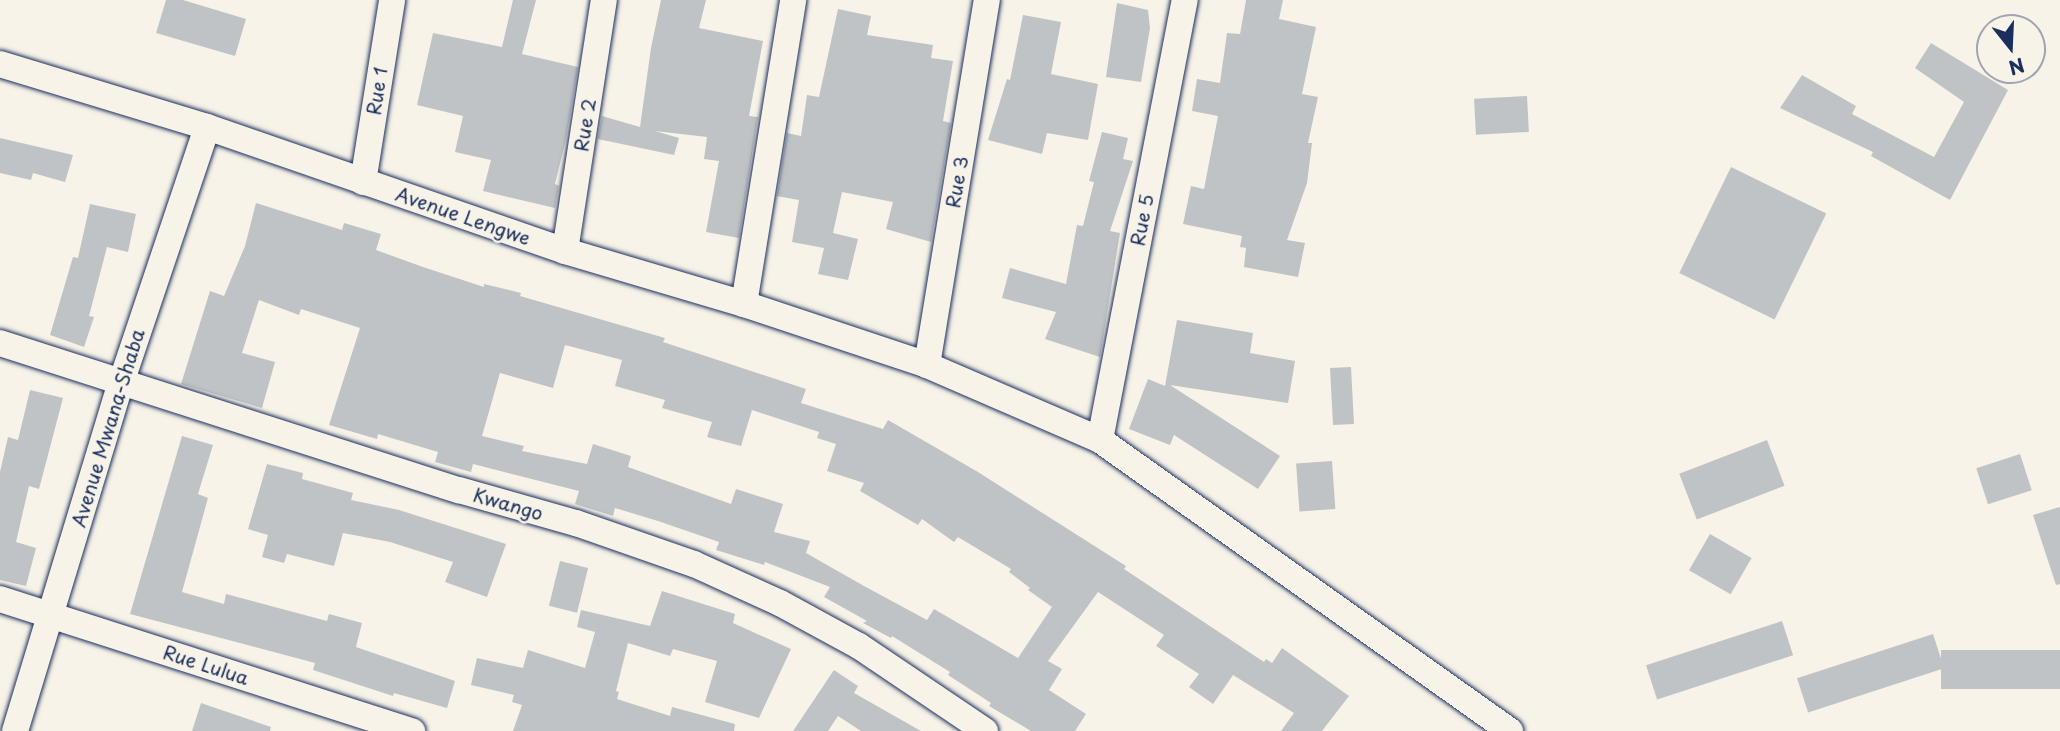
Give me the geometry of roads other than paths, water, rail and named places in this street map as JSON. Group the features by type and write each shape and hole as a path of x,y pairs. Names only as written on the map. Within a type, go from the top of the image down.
{"street":[{"name":"Rue 1","path":"363,182 392,0"},
{"name":"Rue 2","path":"565,251 604,0"},
{"path":"744,304 793,0"},
{"name":"Rue 3","path":"928,365 987,0"},
{"name":"Rue 5","path":"1100,440 1185,0"},
{"name":"Avenue Lengwe","path":"0,64 207,127 565,251 744,304 928,365 1100,440 1507,730"},
{"name":"Avenue Mwana-Shaba","path":"15,731 121,383 207,127"},
{"name":"Kwango","path":"0,343 460,490 576,523 694,564 780,603 859,646 985,731"},
{"name":"Rue Lulua","path":"0,598 412,731"}]}
